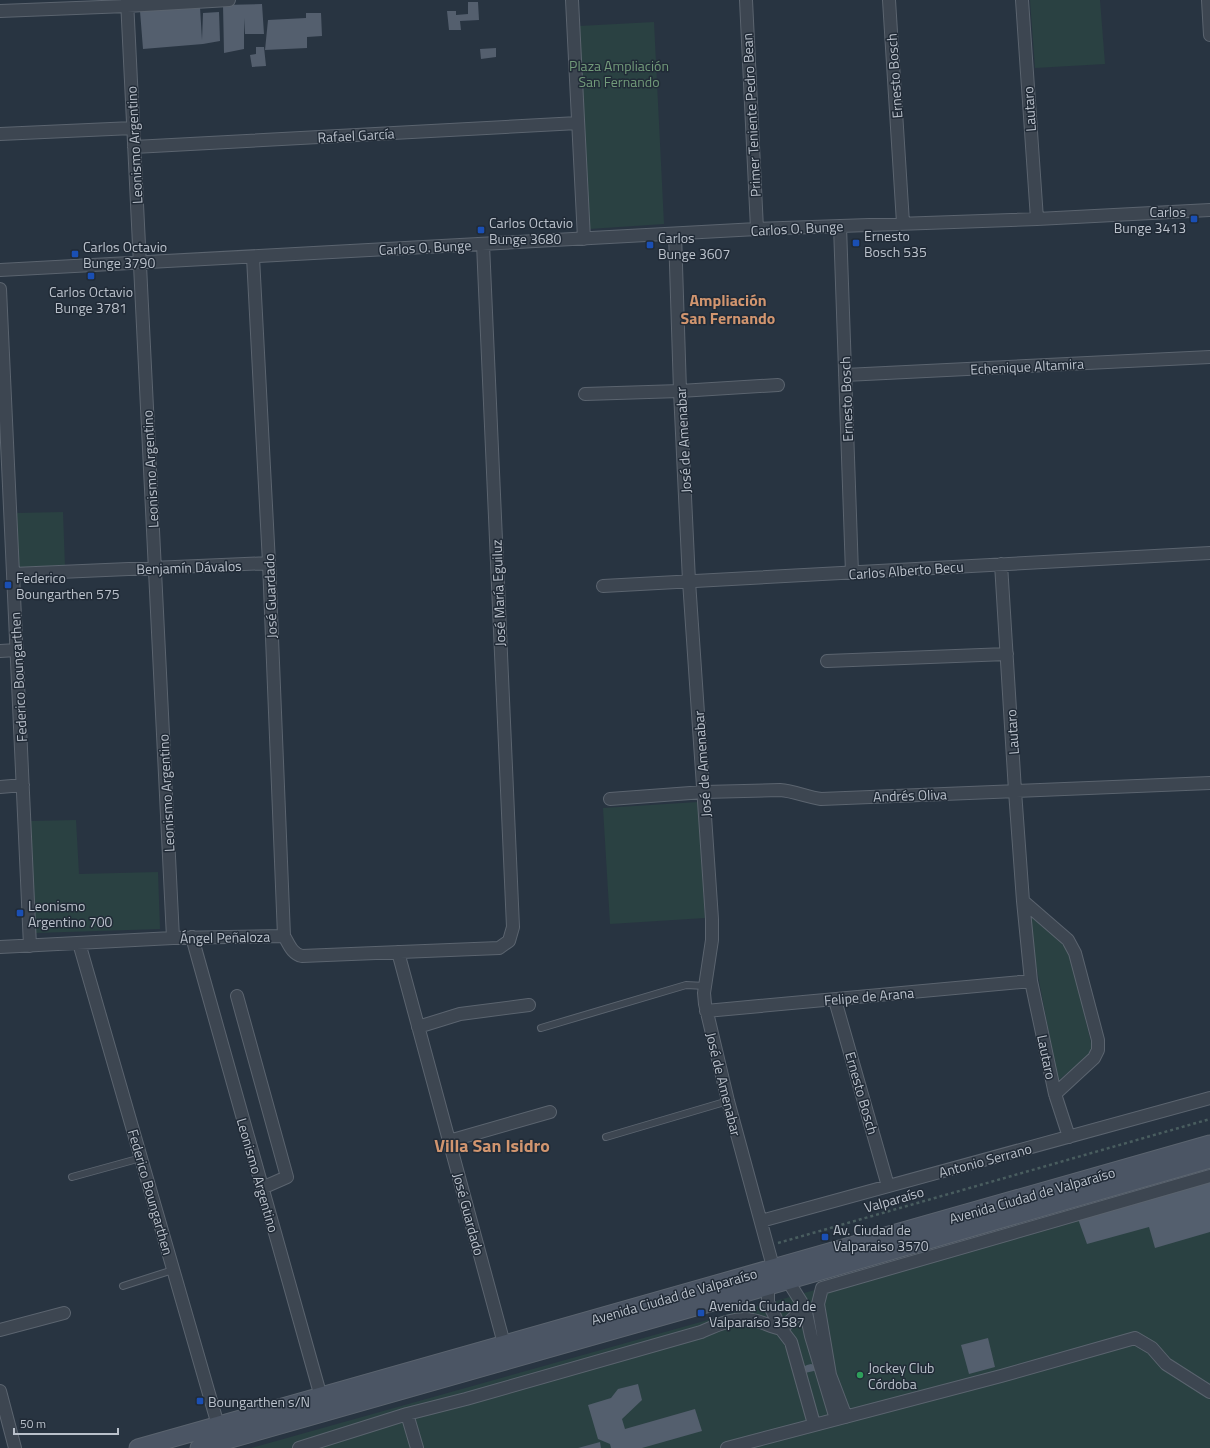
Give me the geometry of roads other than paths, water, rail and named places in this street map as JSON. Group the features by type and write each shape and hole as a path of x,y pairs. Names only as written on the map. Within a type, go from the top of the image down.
{"main road":[{"name":"Avenida Ciudad de Valparaíso","path":"199,1448 509,1360 777,1280 1210,1144"},
{"name":"Avenida Ciudad de Valparaíso","path":"138,1448 504,1344 777,1280 1210,1159"}],"street":[{"path":"0,11 127,3 229,0"},
{"path":"572,0 584,239"},
{"name":"Primer Teniente Pedro Bean","path":"746,0 757,229"},
{"name":"Ernesto Bosch","path":"890,0 903,223"},
{"name":"Lautaro","path":"1022,0 1037,218"},
{"path":"1208,0 1210,35"},
{"name":"Leonismo Argentino","path":"127,3 173,938"},
{"name":"Rafael García","path":"134,147 578,123"},
{"path":"0,134 133,128"},
{"name":"Carlos O. Bunge","path":"0,270 757,229 1210,210"},
{"name":"Ernesto Bosch","path":"840,226 852,573"},
{"name":"José de Amenabar","path":"675,234 680,391 689,581 704,792 712,940 704,993 706,1011 728,1101 777,1280"},
{"name":"José María Eguiluz","path":"483,244 512,926 509,941"},
{"name":"José Guardado","path":"253,256 269,563 284,936"},
{"name":"Federico Boungarthen","path":"0,289 5,510 14,574 30,946"},
{"name":"Echenique Altamira","path":"845,375 1210,357"},
{"path":"586,394 680,391 778,385"},
{"name":"Carlos Alberto Becu","path":"603,586 1210,553"},
{"name":"Benjamín Dávalos","path":"14,574 269,563"},
{"name":"Lautaro","path":"1001,564 1015,791 1031,981 1055,1094 1069,1137"},
{"path":"0,651 17,650"},
{"path":"827,661 1007,654"},
{"name":"Andrés Oliva","path":"610,799 704,792 780,790 821,799 1210,783"},
{"path":"0,786 23,785"},
{"name":"Lautaro","path":"1023,900 1059,930 1068,940 1075,953 1098,1040 1098,1050 1094,1058 1055,1094"},
{"name":"Ángel Peñaloza","path":"0,947 192,937 284,936 293,951 297,955 302,956 499,948 509,941"},
{"name":"Leonismo Argentino","path":"192,937 325,1412"},
{"name":"Federico Boungarthen","path":"79,943 222,1441"},
{"name":"José Guardado","path":"398,952 509,1360"},
{"name":"Felipe de Arana","path":"706,1011 1031,981"},
{"path":"237,996 287,1177 262,1188"},
{"name":"Ernesto Bosch","path":"835,1000 888,1186"},
{"path":"418,1027 460,1014 530,1005"},
{"name":"Antonio Serrano","path":"761,1221 1210,1098"},
{"path":"449,1141 550,1112"},
{"path":"841,1418 830,1375 818,1304 822,1288 1210,1176"},
{"path":"814,1424 791,1342 781,1329 768,1302 777,1280 805,1308 812,1336 841,1418"},
{"path":"781,1329 805,1308"},
{"path":"0,1330 64,1313"},
{"path":"299,1448 407,1414 702,1332 718,1324 738,1319 753,1320 767,1326 781,1329"},
{"path":"791,1342 812,1336"},
{"path":"727,1448 1135,1338 1152,1348 1166,1364 1210,1392"},
{"path":"0,1391 15,1448"},
{"path":"407,1414 417,1448"}],"lane":[{"path":"541,1028 686,985 705,986"},
{"path":"606,1137 728,1101"},
{"path":"72,1177 141,1158"},
{"path":"123,1286 173,1270"}],"place":[{"name":"Carlos Bunge 3413","path":"1194,219"},
{"name":"Carlos Octavio Bunge 3680","path":"481,230"},
{"name":"Ernesto Bosch 535","path":"856,243"},
{"name":"Carlos Bunge 3607","path":"650,245"},
{"name":"Carlos Octavio Bunge 3790","path":"75,254"},
{"name":"Carlos Octavio Bunge 3781","path":"91,276"},
{"name":"Federico Boungarthen 575","path":"8,585"},
{"name":"Leonismo Argentino 700","path":"20,913"},
{"name":"Av. Ciudad de Valparaiso 3570","path":"825,1237"},
{"name":"Avenida Ciudad de Valparaíso 3587","path":"701,1313"},
{"name":"Jockey Club Córdoba","path":"860,1375"},
{"name":"Boungarthen s/N","path":"200,1401"}],"district":[{"name":"Ampliación San Fernando","path":"728,309"},
{"name":"Villa San Isidro","path":"492,1145"}],"park label":[{"name":"Plaza Ampliación San Fernando","path":"619,74"}]}
